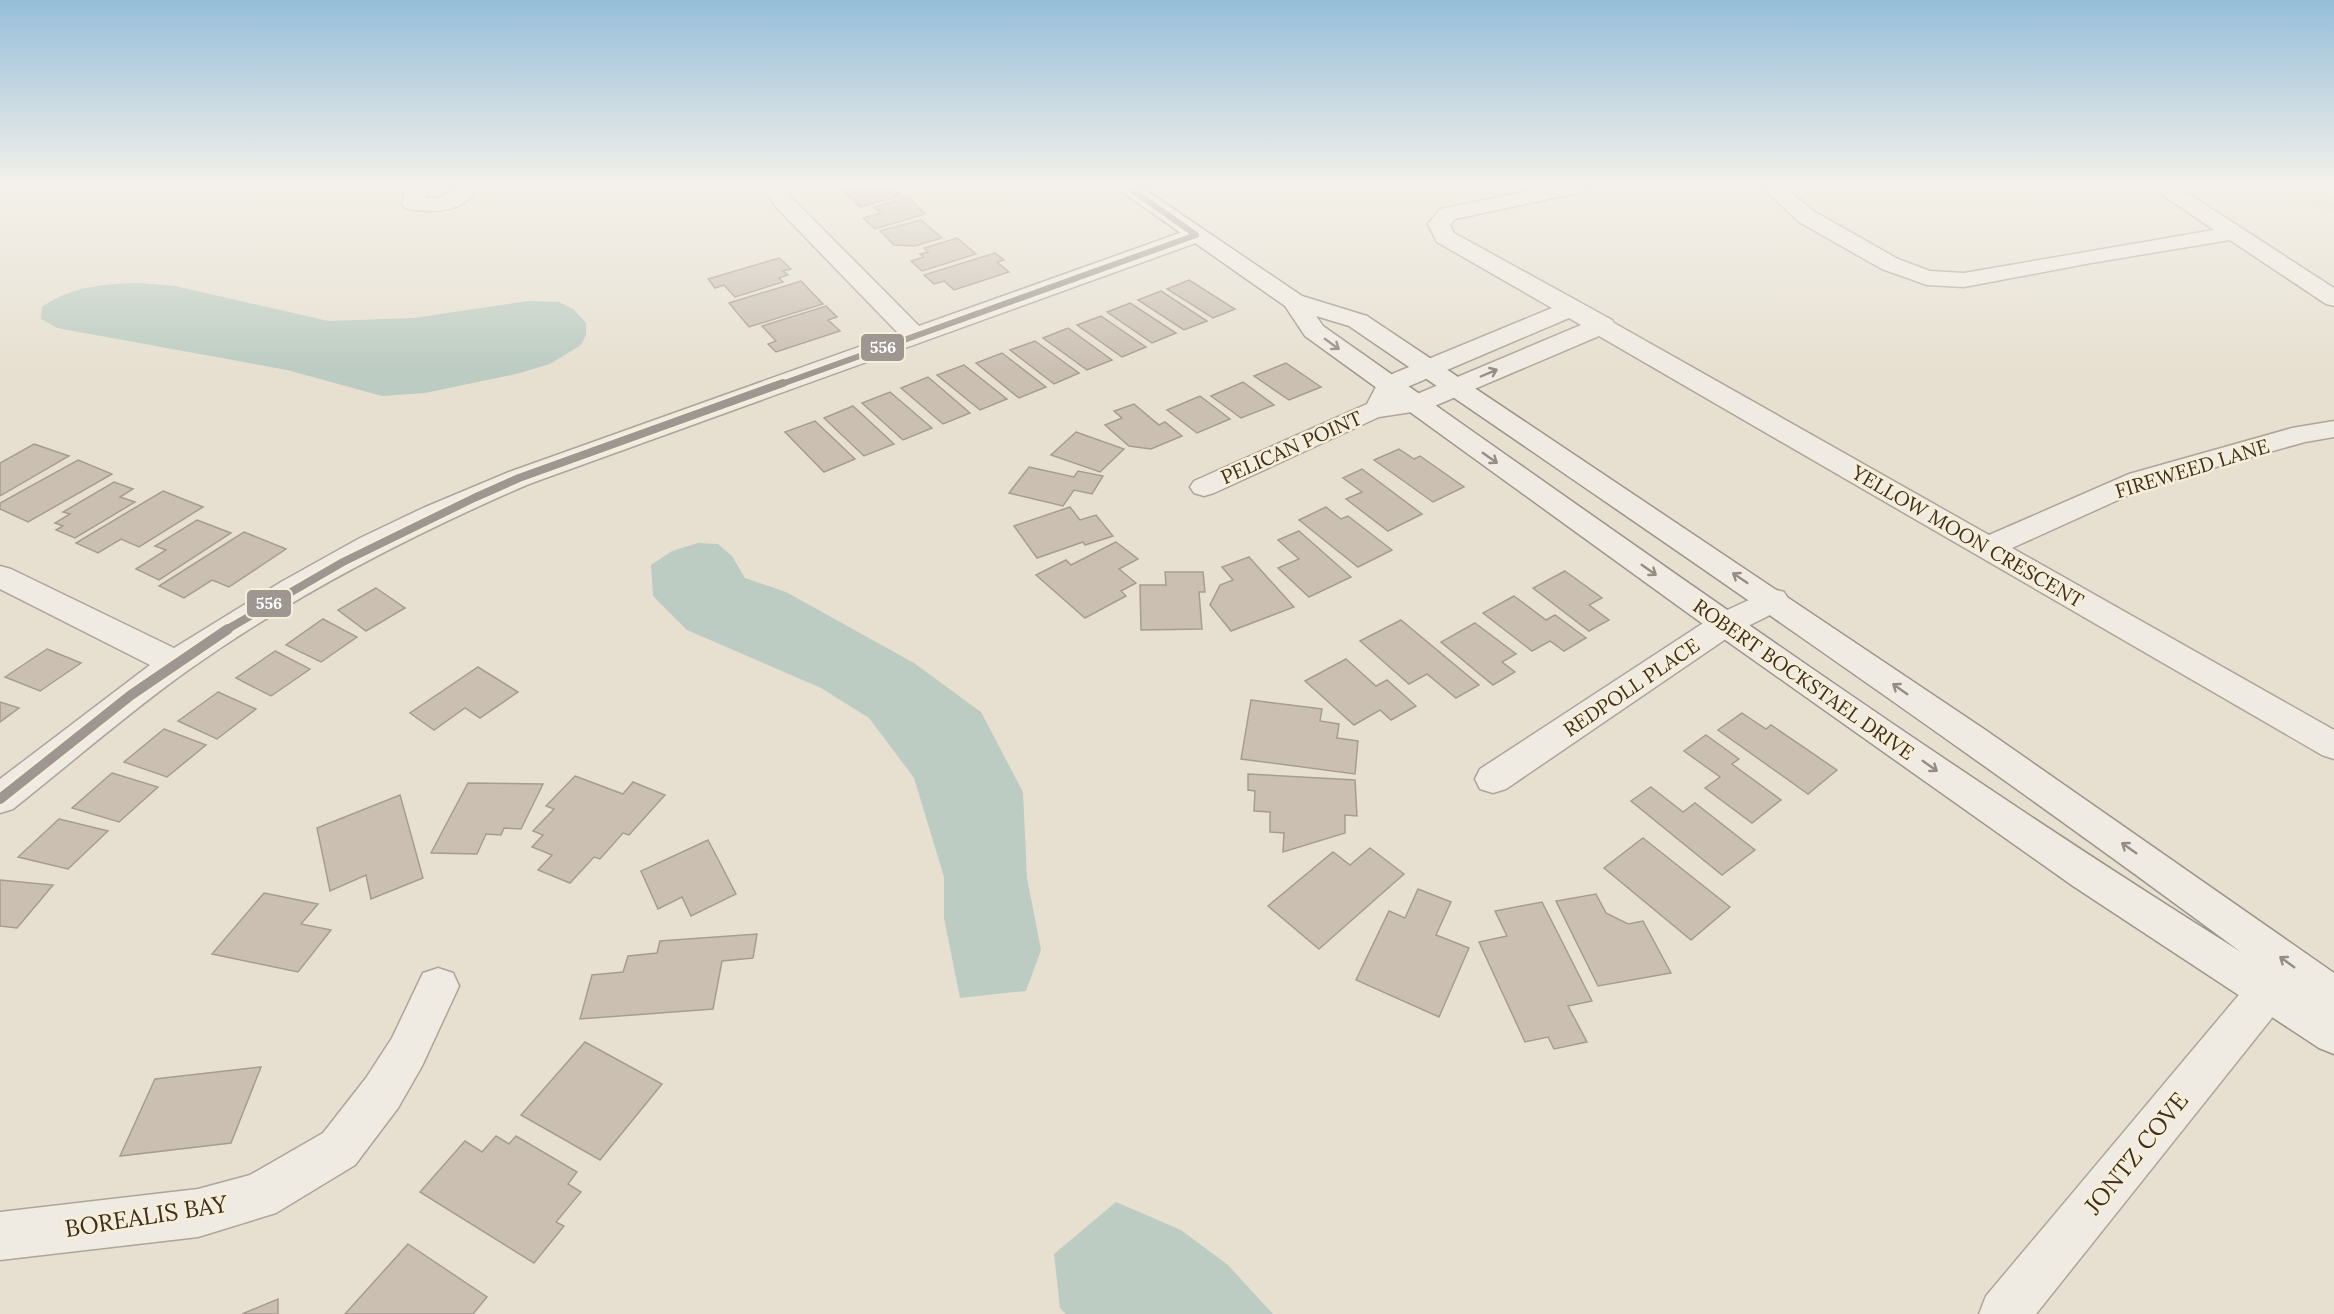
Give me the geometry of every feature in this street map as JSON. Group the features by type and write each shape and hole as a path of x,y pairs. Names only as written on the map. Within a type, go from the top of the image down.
{"street":[{"path":"830,248 914,334"},
{"path":"0,799 175,663 302,583 371,544 519,478 914,334 1158,248"},
{"name":"ROBERT BOCKSTAEL DRIVE","path":"1216,248 1294,301 1358,321 1773,600 2180,884 2334,997"},
{"name":"YELLOW MOON CRESCENT","path":"1465,248 1603,325 2334,746"},
{"path":"1862,248 1890,264 1927,278 1964,280 2139,248"},
{"path":"2257,248 2334,299"},
{"name":"ROBERT BOCKSTAEL DRIVE","path":"1294,301 1314,331 1384,397 1416,404 1725,624 2087,874 2334,1034"},
{"path":"1384,397 1428,368 1573,308"},
{"path":"1416,404 1603,325"},
{"name":"PELICAN POINT","path":"1204,487 1384,397"},
{"name":"FIREWEED LANE","path":"1987,547 2139,480 2302,434 2334,429"},
{"path":"0,576 175,663"},
{"name":"REDPOLL PLACE","path":"1492,779 1725,624 1773,600"},
{"name":"BOREALIS BAY","path":"0,1236 198,1213 259,1196 339,1149 382,1093 408,1052 438,986"},
{"name":"JONTZ COVE","path":"2004,1314 2268,991"}],"shaded area":[{"path":"140,283 175,286 328,321 414,318 528,301 559,302 573,309 586,323 586,335 581,345 550,364 516,374 425,393 382,396 287,370 57,328 41,319 42,307 77,290 101,285"},
{"path":"698,543 718,544 732,556 745,578 786,592 914,663 981,712 1023,792 1027,878 1041,950 1026,991 960,998 944,918 944,877 914,778 869,718 821,688 687,630 653,596 651,565 672,551"},
{"path":"1116,1202 1181,1230 1228,1265 1273,1314 1066,1314 1060,1308 1054,1254"}],"building":[{"path":"924,248 969,248 976,254 922,271 911,261 924,257 920,254 928,252"},
{"path":"995,253 1004,260 997,262 1009,272 954,290 944,281 934,284 924,275"},
{"path":"779,258 791,269 783,271 788,275 779,278 783,282 735,297 724,285 715,288 708,279"},
{"path":"1189,280 1235,309 1213,318 1167,289"},
{"path":"801,281 823,304 749,327 729,303"},
{"path":"1161,291 1207,321 1184,330 1138,300"},
{"path":"1130,303 1176,333 1152,343 1107,312"},
{"path":"826,306 837,317 828,320 840,331 776,352 768,344 776,341 762,326"},
{"path":"1101,316 1146,347 1122,357 1077,325"},
{"path":"1068,328 1112,360 1087,370 1043,338"},
{"path":"1035,341 1079,373 1054,384 1010,350"},
{"path":"1002,353 1046,387 1019,398 976,363"},
{"path":"1286,363 1321,387 1289,400 1254,376"},
{"path":"964,365 1007,399 980,410 937,375"},
{"path":"928,377 970,413 943,424 901,388"},
{"path":"1243,382 1274,405 1241,418 1211,396"},
{"path":"890,392 932,428 903,440 862,403"},
{"path":"1200,396 1230,419 1197,433 1167,410"},
{"path":"1134,404 1159,425 1165,422 1182,436 1151,449 1129,446 1105,425 1122,418 1114,411"},
{"path":"853,406 894,444 864,456 824,418"},
{"path":"815,421 855,459 824,472 785,432"},
{"path":"1076,432 1124,449 1100,472 1051,455"},
{"path":"34,444 69,456 0,496 0,463"},
{"path":"1399,449 1414,459 1420,456 1464,487 1433,502 1374,460"},
{"path":"78,460 112,474 28,522 0,509 0,503"},
{"path":"1029,467 1074,477 1078,471 1103,476 1092,494 1074,490 1063,506 1009,493"},
{"path":"1362,469 1422,514 1388,531 1346,499 1362,492 1343,478"},
{"path":"114,482 133,489 120,497 135,502 75,538 56,530 63,526 55,523 70,514 63,512"},
{"path":"163,491 203,507 139,547 121,539 98,553 76,543"},
{"path":"1070,507 1080,520 1096,515 1113,536 1085,545 1083,542 1037,558 1014,526"},
{"path":"1326,507 1341,519 1348,516 1392,550 1358,567 1299,520"},
{"path":"197,520 231,533 159,580 136,569 166,550 155,546"},
{"path":"1299,531 1351,577 1309,597 1278,568 1299,559 1278,540"},
{"path":"244,532 286,549 229,587 212,580 184,598 159,586"},
{"path":"1116,542 1138,559 1119,569 1136,583 1121,591 1126,596 1085,618 1036,575 1066,560 1071,565"},
{"path":"1249,557 1294,607 1231,631 1210,605 1220,585 1233,580 1222,567"},
{"path":"1565,571 1602,598 1589,605 1609,620 1589,631 1533,588"},
{"path":"1165,572 1203,572 1205,592 1199,592 1202,629 1141,630 1140,585 1166,585"},
{"path":"376,588 405,608 366,631 338,610"},
{"path":"1514,596 1546,620 1555,615 1586,638 1564,651 1550,641 1532,651 1483,613"},
{"path":"323,619 357,637 321,662 286,645"},
{"path":"1401,620 1479,685 1456,698 1427,674 1409,684 1360,641"},
{"path":"1475,623 1516,654 1502,662 1515,672 1493,685 1441,642"},
{"path":"47,649 81,663 40,691 5,677"},
{"path":"275,651 310,669 271,696 236,678"},
{"path":"1346,659 1376,686 1387,680 1416,706 1391,720 1380,710 1354,725 1305,681"},
{"path":"478,667 518,692 480,718 465,708 434,730 410,713"},
{"path":"218,692 256,709 217,739 178,721"},
{"path":"1251,700 1322,709 1320,721 1339,724 1337,738 1358,741 1355,774 1241,759"},
{"path":"0,702 19,708 0,722"},
{"path":"1742,713 1766,729 1771,725 1837,770 1808,794 1718,730"},
{"path":"164,729 206,745 167,777 124,762"},
{"path":"1706,735 1739,759 1732,764 1781,800 1752,823 1705,788 1720,777 1684,751"},
{"path":"112,773 158,787 119,822 72,808"},
{"path":"1248,774 1355,780 1357,816 1345,815 1345,833 1283,852 1284,833 1270,832 1270,812 1254,811 1255,791 1248,790"},
{"path":"575,776 623,794 633,782 665,795 629,835 623,833 600,859 594,857 570,883 538,870 552,855 532,847 543,835 533,831 554,809 546,806"},
{"path":"468,783 543,784 521,829 504,828 501,835 486,834 477,854 431,853"},
{"path":"1651,787 1683,812 1695,803 1755,850 1722,875 1631,801"},
{"path":"400,795 423,878 371,899 366,875 330,891 317,828"},
{"path":"59,819 108,831 68,869 18,857"},
{"path":"1643,838 1730,907 1691,940 1604,868"},
{"path":"708,840 736,894 691,916 682,897 658,909 641,871"},
{"path":"1370,848 1404,874 1319,949 1268,906 1333,852 1350,865"},
{"path":"0,880 53,885 17,928 0,926"},
{"path":"1418,889 1451,902 1436,935 1469,948 1439,1017 1356,980 1389,911 1405,918"},
{"path":"264,893 318,904 301,924 331,930 298,972 212,954"},
{"path":"1596,894 1606,913 1628,924 1643,921 1671,973 1598,986 1556,901"},
{"path":"1542,902 1592,1001 1568,1006 1587,1042 1554,1049 1548,1037 1525,1042 1479,942 1507,936 1495,911"},
{"path":"757,934 753,958 722,961 713,1009 580,1019 592,975 623,972 628,956 657,953 660,941"},
{"path":"585,1042 662,1084 600,1160 521,1115"},
{"path":"261,1067 231,1143 120,1156 155,1079"},
{"path":"496,1136 509,1144 516,1136 577,1172 568,1184 581,1192 556,1222 564,1226 534,1263 420,1192 465,1141 482,1152"},
{"path":"408,1244 487,1297 473,1314 345,1314"},
{"path":"278,1299 278,1314 242,1314"}],"transit line":[{"name":"556","path":"0,799 131,695 217,636 301,585 430,518 519,478 1159,248"}]}
